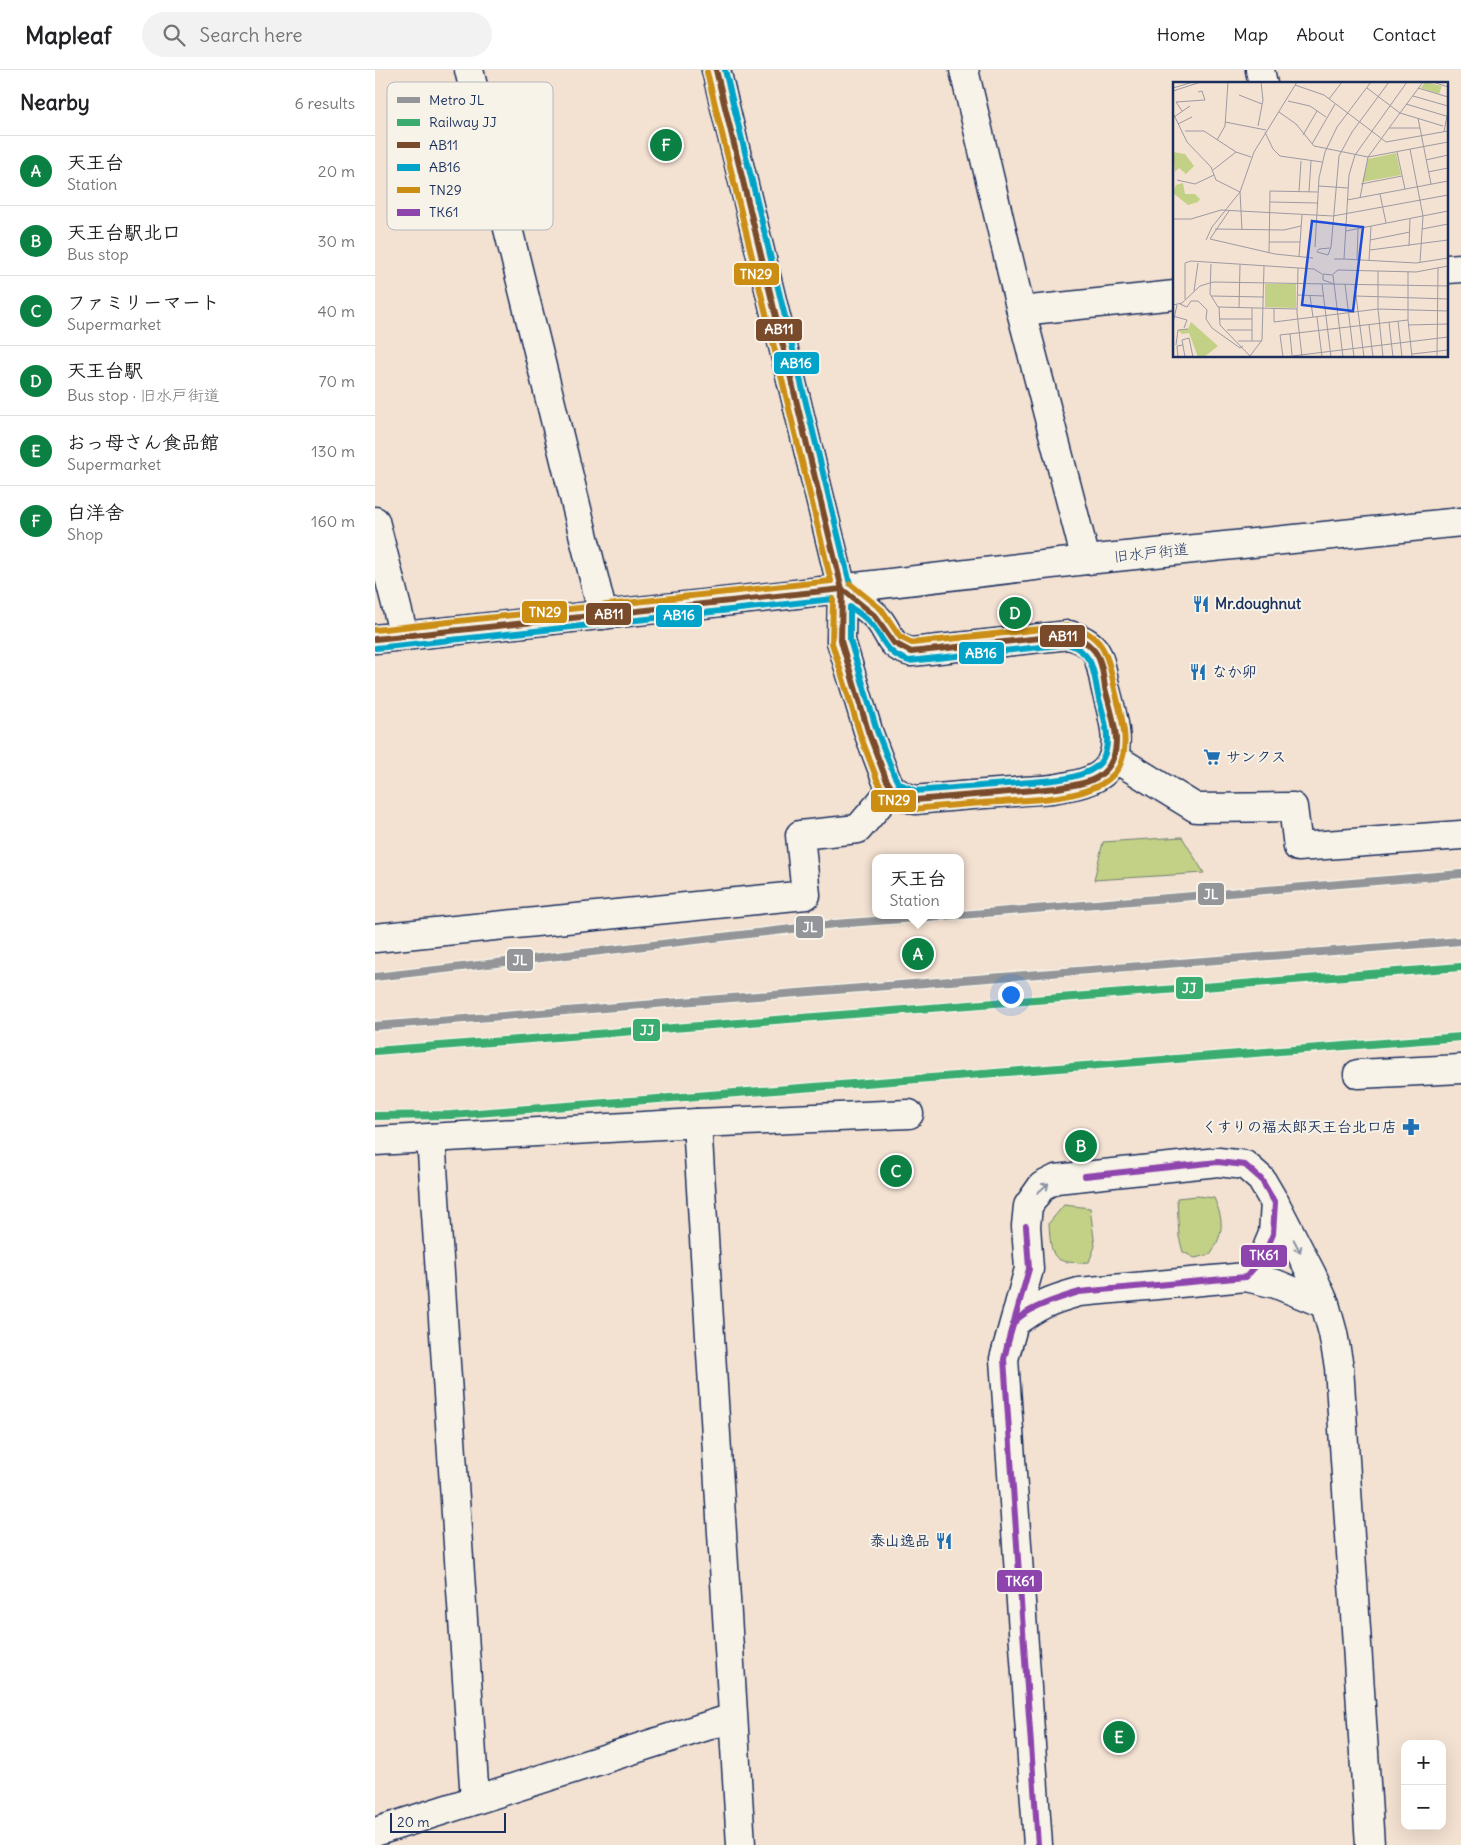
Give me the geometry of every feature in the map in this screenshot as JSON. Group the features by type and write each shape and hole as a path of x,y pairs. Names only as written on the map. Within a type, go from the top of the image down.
{"street":[{"path":"716,70 842,589 841,641 874,749 886,779 892,788 901,795 915,800 1062,788 1088,781 1105,771 1113,757 1116,744 1115,731 1098,657 1093,646 1082,639 1069,635 911,652 901,649 891,641 879,620 842,589"},
{"path":"964,70 1021,311 1086,560"},
{"path":"508,230 603,615"},
{"path":"1021,311 1173,296"},
{"path":"375,521 403,636"},
{"name":"旧水戸街道","path":"375,639 842,589 1086,560 1461,522"},
{"path":"1113,757 1196,808 1293,807 1298,847 1461,835"},
{"path":"375,938 806,895 800,836 858,829 892,788"},
{"path":"1358,1074 1461,1069"},
{"path":"375,1141 697,1123 909,1114"},
{"path":"697,1123 741,1845"},
{"path":"431,1138 475,1800"},
{"path":"1038,1845 1004,1359 1029,1269 1028,1206 1042,1186 1056,1179 1218,1162 1245,1165 1261,1179 1312,1275 1325,1304 1333,1333 1339,1367 1370,1845"},
{"path":"1245,1277 1263,1258 1267,1250 1273,1234 1275,1203"},
{"path":"1029,1269 1040,1282 1058,1290 1079,1292 1245,1277 1277,1284 1325,1304"},
{"path":"1014,1323 1036,1307 1079,1292"},
{"path":"375,1832 732,1718"}],"green space":[{"path":"1182,837 1204,873 1094,880 1103,842"},
{"path":"1197,1196 1214,1198 1220,1213 1221,1226 1218,1239 1211,1254 1195,1258 1183,1252 1179,1237 1177,1198"},
{"path":"1064,1205 1090,1208 1095,1246 1089,1262 1067,1262 1055,1256 1051,1244 1049,1223"}],"metro line":[{"name":"JL","path":"964,915 1461,874"},
{"name":"JL","path":"375,977 835,924 902,919"},
{"name":"JL","path":"375,1026 1461,941"}],"rail line":[{"name":"JJ","path":"375,1051 1461,967"},
{"name":"JJ","path":"375,1116 451,1115 1461,1037"}],"transit line":[{"name":"AB11","path":"716,70 842,589"},
{"name":"AB16","path":"725,70 850,584"},
{"name":"TN29","path":"375,630 831,581 707,72"},
{"name":"TN29","path":"833,599 832,643 861,737 878,782 887,796 897,803 915,809 1060,797 1097,786 1108,780 1117,771 1123,757 1124,747 1121,716 1106,655 1102,647 1089,634 1069,626 912,643 900,637 882,610 850,584"},
{"name":"AB11","path":"375,639 842,589"},
{"name":"AB11","path":"842,589 875,616 894,643 911,652 1069,635 1084,642 1095,652 1103,672 1116,743 1111,763 1104,772 1094,779 1057,788 915,800 901,795 892,789 886,779 869,734 841,641 842,589"},
{"name":"AB16","path":"376,648 833,599"},
{"name":"AB16","path":"850,607 870,622 890,651 909,661 1068,644 1077,648 1084,653 1092,666 1105,721 1107,744 1101,761 1085,773 1051,780 916,791 898,783 877,731 850,640 850,607"},
{"name":"TK61","path":"1038,1845 1004,1359 1013,1325 1017,1319 1033,1309 1053,1300 1079,1292 1246,1277 1263,1258 1273,1234 1275,1203 1261,1179 1245,1165 1218,1162 1085,1176"},
{"name":"TK61","path":"1007,1346 1029,1269 1026,1226"}],"place":[{"name":"白洋舍","path":"666,145"},
{"name":"Mr.doughnut","path":"1201,604"},
{"name":"天王台駅","path":"1015,613"},
{"name":"なか卯","path":"1198,672"},
{"name":"サンクス","path":"1212,757"},
{"name":"天王台","path":"918,954"},
{"name":"くすりの福太郎天王台北口店","path":"1411,1127"},
{"name":"天王台駅北口","path":"1081,1146"},
{"name":"ファミリーマート","path":"896,1171"},
{"name":"泰山逸品","path":"944,1541"},
{"name":"おっ母さん食品館","path":"1119,1737"}]}
